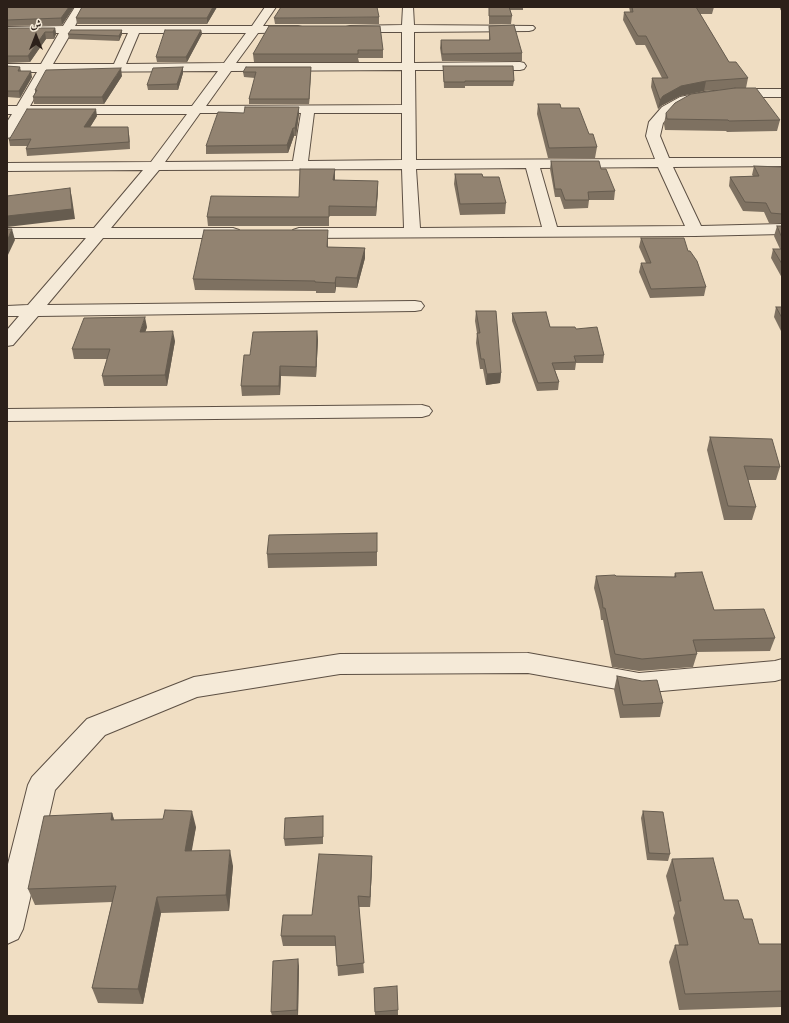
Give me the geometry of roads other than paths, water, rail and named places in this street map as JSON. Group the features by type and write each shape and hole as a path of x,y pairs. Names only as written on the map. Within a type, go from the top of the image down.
{"street":[{"path":"7,134 80,7"},
{"path":"7,341 100,233 155,166 194,111 228,67 254,28 271,7"},
{"path":"408,7 409,165 412,233"},
{"path":"339,29 529,28"},
{"path":"119,67 135,29"},
{"path":"7,30 308,29"},
{"path":"7,68 520,66"},
{"path":"695,231 663,162 653,136 656,122 667,110 685,100 704,96 733,93 782,93"},
{"path":"7,110 194,111 409,109"},
{"path":"300,165 308,110"},
{"path":"7,167 782,162"},
{"path":"532,164 551,232"},
{"path":"284,233 695,231 782,229"},
{"path":"7,233 252,233"},
{"path":"7,311 415,306"},
{"path":"7,414 422,411"},
{"path":"7,929 42,785 96,727 194,687 340,664 528,663 639,683 775,671 782,669"}]}
